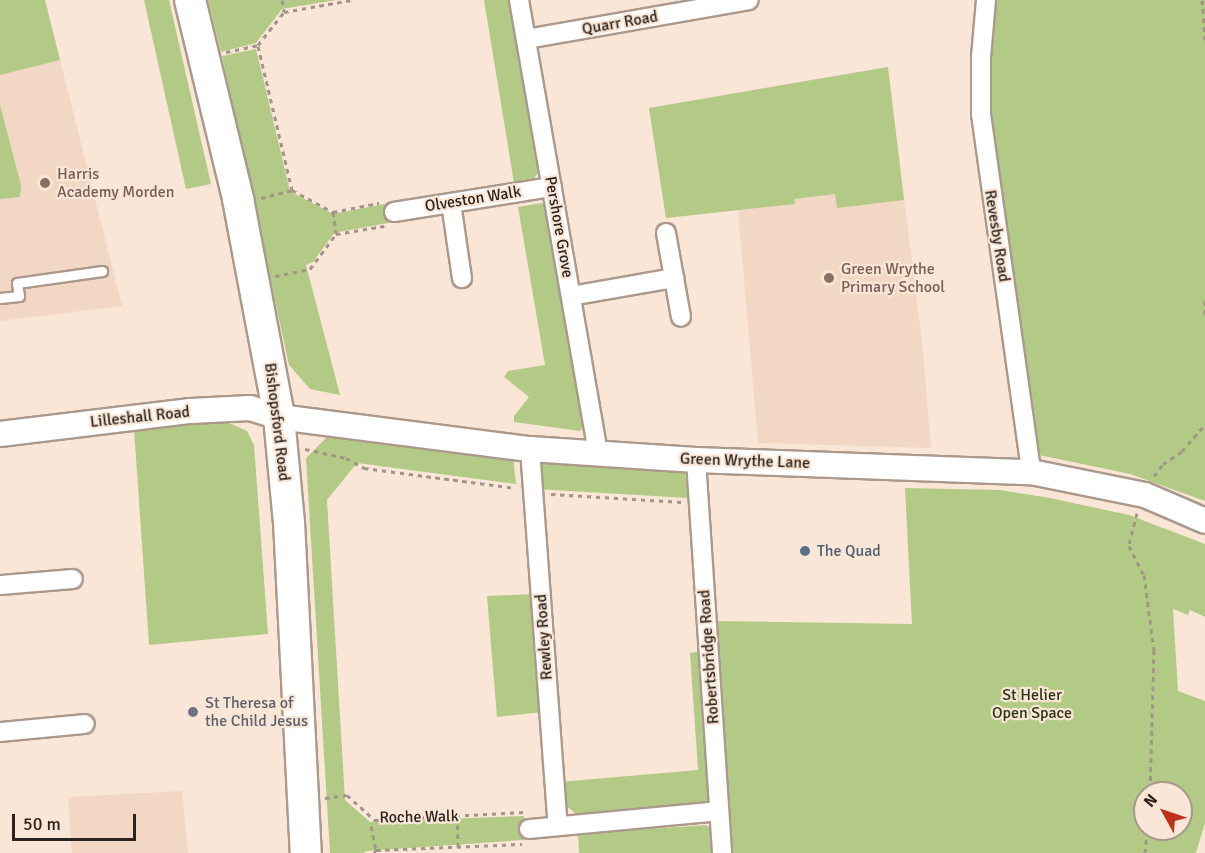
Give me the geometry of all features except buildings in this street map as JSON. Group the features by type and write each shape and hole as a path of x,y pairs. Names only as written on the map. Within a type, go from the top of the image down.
{"main road":[{"name":"Bishopsford Road","path":"190,0 239,204 279,417 289,522 306,853"}],"street":[{"name":"Pershore Grove","path":"519,0 598,454"},
{"name":"Quarr Road","path":"526,39 749,0"},
{"name":"Revesby Road","path":"986,0 980,79 981,123 1031,472"},
{"name":"Olveston Walk","path":"394,212 552,187"},
{"path":"451,203 462,278"},
{"path":"666,233 681,317"},
{"path":"571,296 674,278"},
{"name":"Lilleshall Road","path":"0,434 237,408 250,408 279,417"},
{"name":"Green Wrythe Lane","path":"279,417 530,448 598,454 696,460 1031,472 1145,495 1205,521"},
{"name":"Rewley Road","path":"530,448 558,826"},
{"name":"Robertsbridge Road","path":"696,460 722,853"},
{"path":"0,585 73,579"},
{"path":"0,732 85,724"},
{"path":"529,829 719,811"}],"lane":[{"path":"0,298 19,296 17,282 102,272"}],"path":[{"path":"282,0 284,12"},
{"path":"204,57 258,45 284,12 351,0"},
{"path":"1202,0 1205,40"},
{"path":"258,45 292,190"},
{"path":"239,204 292,190 333,212 392,201 396,224 336,234 310,269 255,280"},
{"path":"333,212 336,234"},
{"path":"1205,301 1205,316"},
{"path":"1153,478 1162,464 1182,451 1205,426"},
{"path":"309,449 346,458 364,468 533,492 688,503"},
{"path":"1138,511 1129,546 1144,575 1154,650 1150,781"},
{"name":"Roche Walk","path":"303,800 348,795 375,820 527,812 530,844 375,852"},
{"path":"457,816 458,847"},
{"path":"371,826 375,852"}],"shaded area":[{"name":"Harris Academy Morden","path":"0,0 45,0 122,306 0,321"},
{"name":"Green Wrythe Primary School","path":"888,67 923,351 931,448 758,443 738,210 666,218 649,108"},
{"path":"182,791 188,853 72,853 68,797"}],"green space":[{"path":"0,0 45,0 60,60 0,75"},
{"path":"144,0 169,0 211,184 186,189"},
{"path":"208,0 336,0 282,9 256,43 221,52"},
{"path":"484,0 514,0 540,170 533,180 514,183"},
{"path":"994,0 1205,0 1205,501 1130,474 1039,455 989,120 989,44"},
{"path":"256,49 290,191 333,214 390,203 393,222 334,233 313,262 306,265 340,395 310,389 289,365 222,56"},
{"path":"888,67 904,200 837,208 835,194 794,199 795,204 666,218 649,108"},
{"path":"0,105 21,185 20,197 0,199"},
{"path":"541,203 550,209 586,423 580,431 514,422 514,416 529,397 504,377 508,371 545,365 518,207"},
{"path":"220,419 247,431 254,445 268,634 149,645 134,429"},
{"path":"330,434 513,457 516,484 357,463 327,500 345,800 370,822 524,816 524,840 366,851 364,853 330,853 306,458"},
{"path":"539,462 685,471 688,498 537,489"},
{"name":"St Helier Open Space","path":"905,488 1000,490 1050,498 1129,515 1205,544 1205,617 1190,610 1188,615 1173,609 1178,691 1205,701 1205,823 1196,853 733,853 715,621 912,624"},
{"path":"535,594 544,712 497,717 487,596"},
{"path":"698,652 709,805 578,815 560,801 559,782 698,770 690,653"},
{"path":"706,825 712,829 713,853 579,853 578,834"}],"place":[{"name":"Harris Academy Morden","path":"45,183"},
{"name":"Green Wrythe Primary School","path":"829,278"},
{"name":"The Quad","path":"805,551"},
{"name":"St Theresa of the Child Jesus","path":"193,712"}]}
